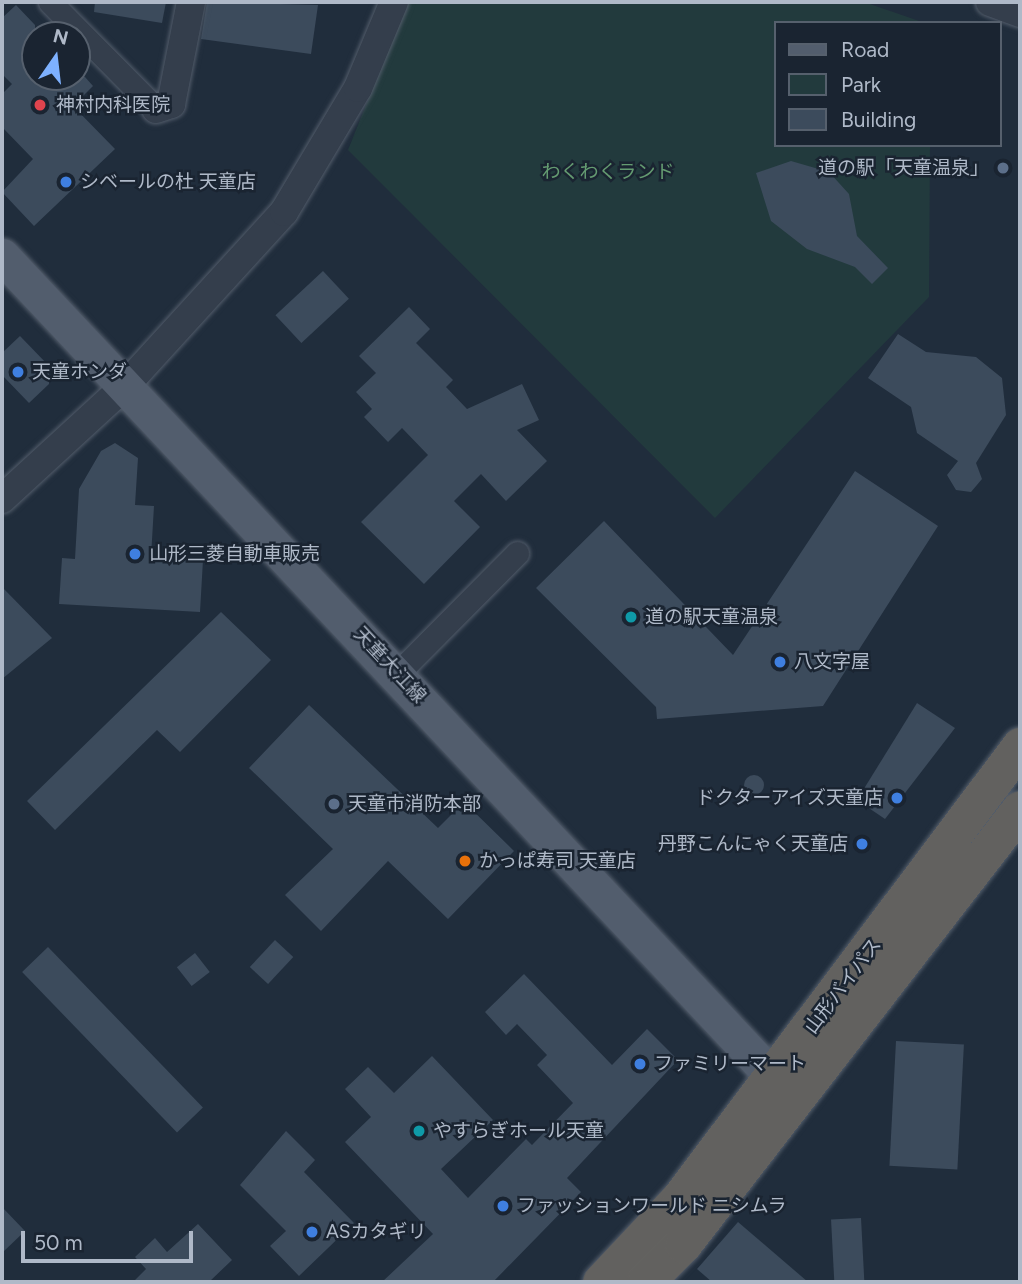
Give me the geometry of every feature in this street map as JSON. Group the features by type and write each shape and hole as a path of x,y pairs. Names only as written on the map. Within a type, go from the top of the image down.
{"highway":[{"name":"山形バイパス","path":"601,1282 680,1198 774,1078 1020,746"},
{"name":"山形バイパス","path":"645,1282 708,1213 1020,809"}],"main road":[{"name":"天童大江線","path":"2,256 398,673 774,1078"}],"street":[{"path":"50,2 156,109 172,104 191,2"},
{"path":"2,499 125,386 285,212 358,88 394,2"},
{"path":"993,2 1020,13"},
{"path":"398,673 517,553"}],"green space":[{"name":"わくわくランド","path":"407,2 864,2 919,21 774,21 774,147 930,147 929,297 715,518 348,150"}],"building":[{"path":"95,2 166,2 162,23 94,12"},
{"path":"207,2 318,5 311,54 201,39"},
{"path":"16,5 31,21 21,21 21,91 88,91 73,106 115,149 34,226 2,192 33,159 2,127 2,94 12,84 2,74 2,18"},
{"path":"791,161 829,172 849,194 857,236 888,268 872,284 855,267 807,249 771,221 756,173"},
{"path":"323,271 349,299 301,343 275,315"},
{"path":"409,307 430,329 416,343 453,380 446,387 467,409 522,384 539,420 517,430 547,461 506,501 481,474 454,501 480,527 424,584 361,522 428,455 402,428 388,442 364,417 372,409 356,392 376,373 359,356"},
{"path":"898,334 926,352 976,357 1002,378 1006,415 976,463 982,479 971,492 956,490 947,475 958,461 917,433 911,407 868,378"},
{"path":"20,336 49,366 49,384 29,403 2,375 2,353"},
{"path":"115,443 138,458 135,505 154,506 151,557 203,560 200,612 59,604 62,558 75,559 79,489 101,451"},
{"name":"道の駅天童温泉","path":"855,471 938,526 823,706 657,719 656,707 536,588 604,521 733,655"},
{"path":"2,587 52,638 2,679"},
{"path":"221,612 271,660 180,752 157,730 55,830 27,801"},
{"path":"917,703 955,728 885,819 857,800"},
{"path":"309,705 438,828 464,802 514,851 448,919 388,861 321,931 285,895 333,849 249,768"},
{"path":"754,775 761,778 764,785 761,792 754,795 747,792 744,785 747,778"},
{"path":"275,940 293,957 268,984 250,967"},
{"path":"48,947 203,1107 177,1132 22,972"},
{"path":"195,953 210,972 192,986 177,967"},
{"path":"524,974 612,1065 647,1029 678,1060 567,1178 581,1192 493,1282 382,1282 433,1234 345,1142 371,1117 345,1089 368,1067 394,1093 432,1056 493,1120 441,1169 468,1198 526,1139 532,1145 573,1103 537,1065 547,1055 517,1024 506,1035 485,1012"},
{"path":"896,1041 964,1045 957,1169 889,1166"},
{"path":"286,1131 315,1160 304,1172 354,1223 299,1276 270,1246 286,1231 240,1185"},
{"path":"2,1207 25,1231 2,1253"},
{"path":"861,1218 864,1282 834,1282 831,1220"},
{"path":"738,1222 808,1282 712,1282 697,1269"},
{"path":"198,1224 232,1260 209,1282 133,1282 146,1269 135,1257 155,1238 167,1252"}],"place":[{"name":"神村内科医院","path":"40,105"},
{"name":"道の駅「天童温泉」","path":"1003,168"},
{"name":"シベールの杜 天童店","path":"66,182"},
{"name":"天童ホンダ","path":"18,372"},
{"name":"山形三菱自動車販売","path":"135,554"},
{"name":"道の駅天童温泉","path":"631,617"},
{"name":"八文字屋","path":"780,662"},
{"name":"ドクターアイズ天童店","path":"897,798"},
{"name":"天童市消防本部","path":"334,804"},
{"name":"丹野こんにゃく天童店","path":"862,844"},
{"name":"かっぱ寿司 天童店","path":"465,861"},
{"name":"ファミリーマート","path":"640,1064"},
{"name":"やすらぎホール天童","path":"419,1131"},
{"name":"ファッションワールド ニシムラ","path":"503,1206"},
{"name":"ASカタギリ","path":"312,1232"}]}
